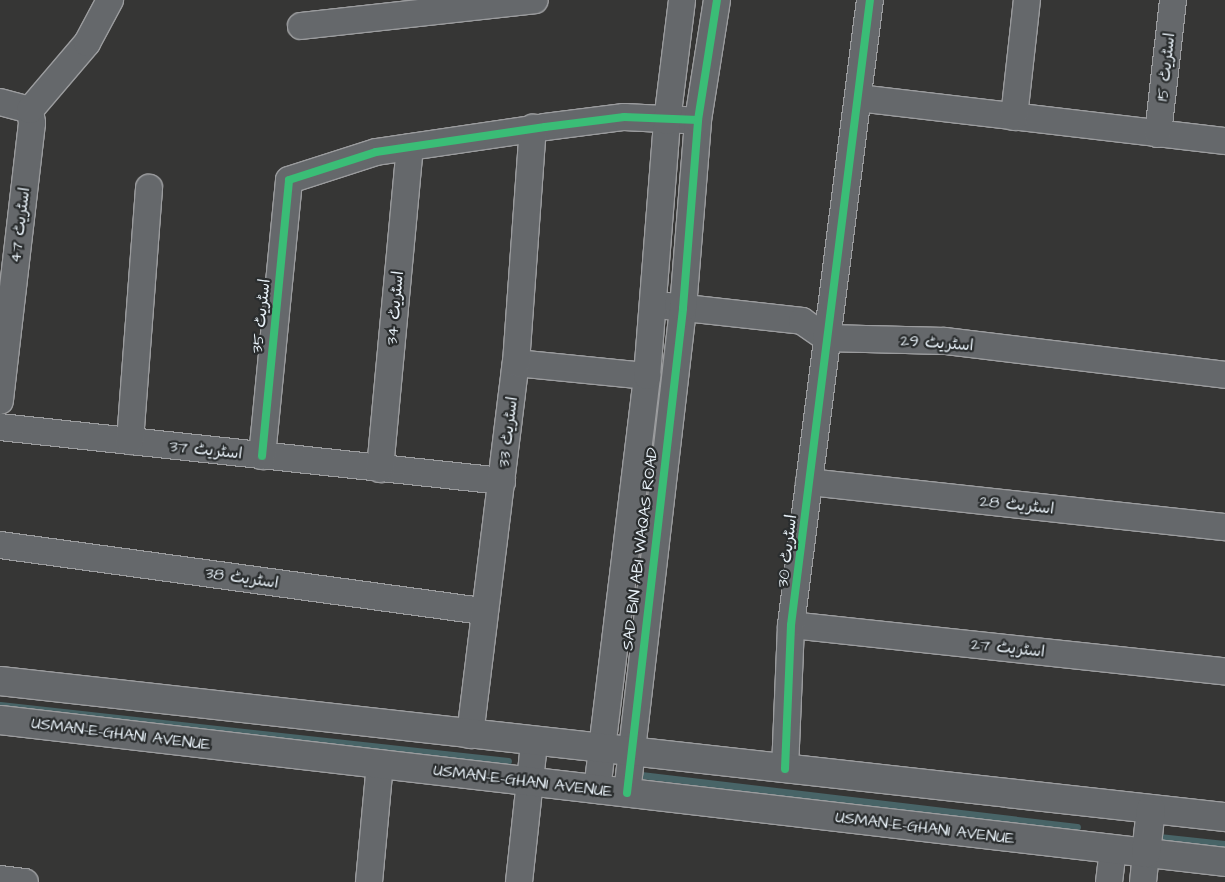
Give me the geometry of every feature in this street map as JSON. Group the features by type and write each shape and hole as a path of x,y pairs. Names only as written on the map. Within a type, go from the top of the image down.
{"main road":[{"path":"0,681 534,743 1225,817"},
{"name":"USMAN-E-GHANI AVENUE","path":"0,720 1225,862"},
{"path":"1113,850 1117,806"},
{"path":"1146,853 1151,808"}],"street":[{"path":"0,102 30,110 87,43 110,0"},
{"path":"301,26 535,0"},
{"name":"SAD BIN ABI WAQAS ROAD","path":"597,790 646,376 667,121 682,0"},
{"name":"SAD BIN ABI WAQAS ROAD","path":"626,793 682,308 698,120 717,0"},
{"name":"اسٹریٹ 30","path":"785,769 791,625 870,0"},
{"path":"1014,117 1027,0"},
{"name":"اسٹریٹ 15","path":"1158,134 1173,0"},
{"path":"858,98 1225,141"},
{"name":"اسٹریٹ 47","path":"0,401 10,233 30,110"},
{"path":"410,147 533,128 624,117 667,121 698,120"},
{"name":"اسٹریٹ 33","path":"470,735 516,363 533,128"},
{"name":"اسٹریٹ 35","path":"262,456 289,180 376,152 410,147"},
{"name":"اسٹریٹ 34","path":"380,469 410,147"},
{"path":"130,441 149,188"},
{"path":"653,305 802,321 826,338"},
{"name":"اسٹریٹ 29","path":"826,338 945,341 1225,375"},
{"path":"516,363 646,376"},
{"name":"اسٹریٹ 37","path":"0,427 502,481"},
{"name":"اسٹریٹ 28","path":"809,482 1225,527"},
{"name":"اسٹریٹ 38","path":"0,545 484,611"},
{"name":"اسٹریٹ 27","path":"791,625 1225,671"},
{"path":"520,882 534,743"},
{"path":"369,882 380,764"},
{"path":"1109,882 1113,850"},
{"path":"1142,882 1146,853"},
{"path":"0,879 25,882"}],"waterway":[{"path":"0,705 508,761"},
{"path":"641,775 1077,827"},
{"path":"1159,837 1225,844"}],"cycle path":[{"path":"627,793 683,308 698,120 717,0"},
{"path":"785,769 791,625 870,0"},
{"path":"262,456 289,180 376,152 545,127 624,117 698,120"}]}
